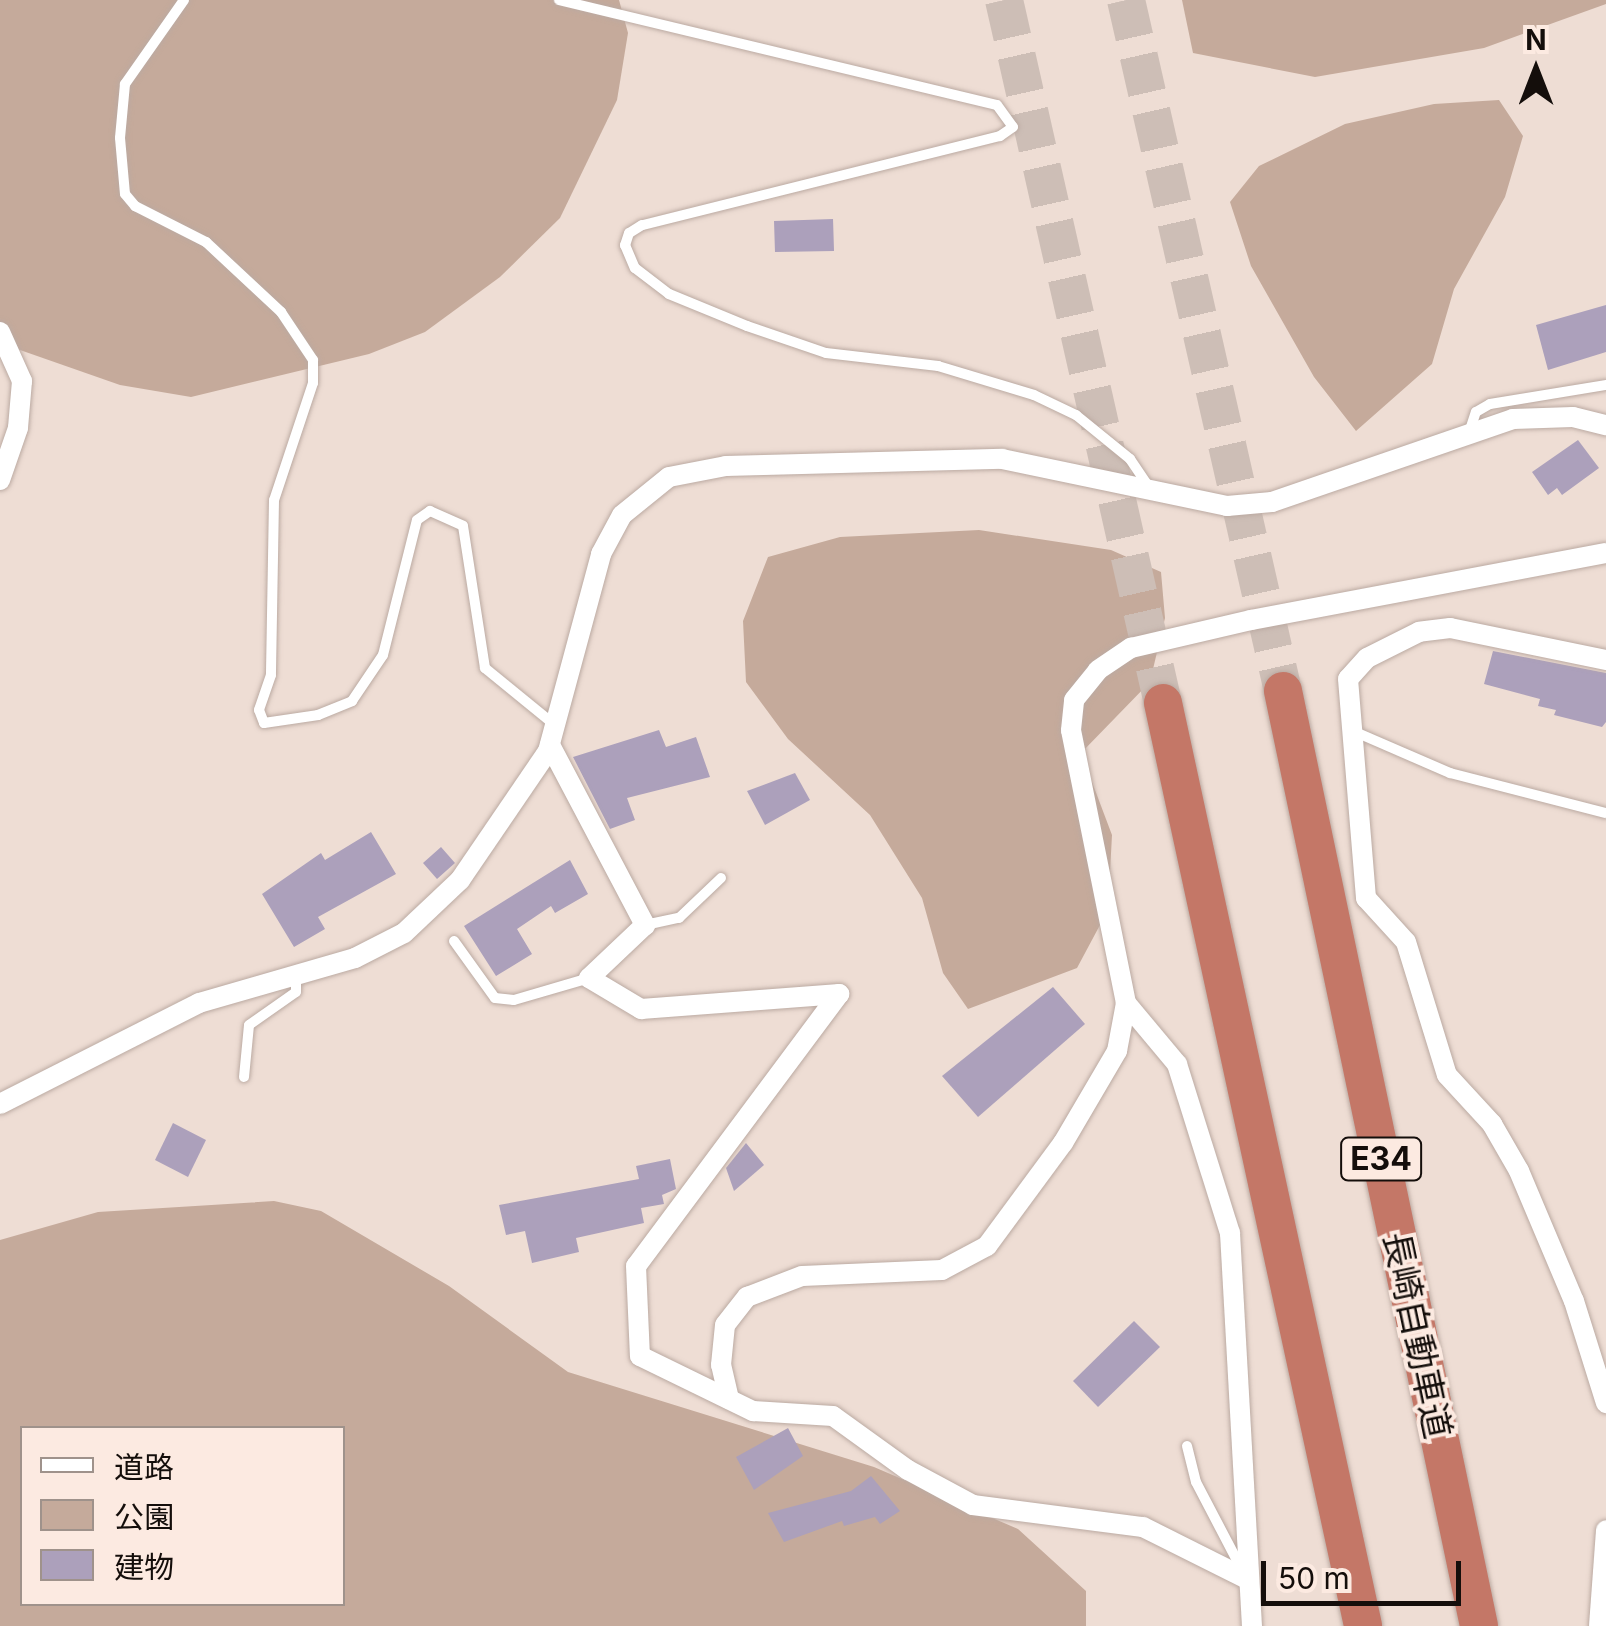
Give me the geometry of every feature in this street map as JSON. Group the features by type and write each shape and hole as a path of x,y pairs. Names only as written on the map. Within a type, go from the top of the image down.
{"highway":[{"name":"長崎自動車道","path":"1283,692 1480,1626"},
{"path":"1163,703 1363,1626"}],"street":[{"path":"0,332 22,381 18,428 0,480"},
{"path":"0,1104 199,1003 354,958 404,934 460,880 553,736 601,554 622,514 669,477 726,466 1002,459 1227,506 1272,502 1512,419 1573,416 1606,425"},
{"path":"729,1399 721,1365 724,1326 747,1296 802,1276 942,1270 987,1246 1063,1143 1117,1052 1126,1003 1071,730 1074,700 1098,670 1131,648 1251,620 1606,553"},
{"path":"1606,660 1450,628 1419,632 1368,658 1348,679 1366,898 1406,942 1448,1075 1492,1124 1519,1171 1574,1300 1606,1403"},
{"path":"553,736 645,925 590,978 641,1009 840,994 636,1266 640,1356 753,1411 833,1416 908,1470 974,1505 1142,1527 1246,1580"},
{"path":"1126,1003 1177,1064 1230,1233 1248,1496 1246,1580 1252,1626"},
{"path":"1599,1626 1606,1530"}],"lane":[{"path":"184,0 125,84 120,138 125,194 135,206 206,242 281,312 313,360 313,383 274,500 272,674 259,710 264,723 318,715 352,701 382,654 417,520 430,510 463,526 485,668 553,736"},
{"path":"559,0 997,105 1013,127 1000,136 642,225 629,232 625,246 635,268 669,294 747,326 826,353 938,366 1034,395 1076,415 1130,459 1152,491"},
{"path":"1469,434 1476,412 1490,404 1606,384"},
{"path":"1352,730 1450,773 1606,814"},
{"path":"645,925 679,918 721,878"},
{"path":"454,940 495,998 514,1000 590,978"},
{"path":"244,1077 249,1025 296,992 296,975"},
{"path":"1187,1446 1196,1482 1246,1580"}],"green space":[{"path":"0,0 619,0 628,33 617,100 560,218 500,277 425,332 369,354 191,397 120,385 0,343"},
{"path":"1182,0 1606,0 1606,4 1484,48 1315,77 1193,53"},
{"path":"1499,100 1523,136 1505,197 1454,289 1432,364 1356,431 1314,377 1251,266 1230,202 1259,166 1345,124 1434,104"},
{"path":"979,530 1111,550 1161,572 1165,618 1150,682 1081,753 1112,835 1108,910 1077,968 968,1009 943,973 922,898 870,815 788,739 746,682 743,621 768,557 840,537"},
{"path":"274,1201 321,1211 449,1286 568,1372 874,1467 1018,1529 1086,1591 1086,1626 0,1626 0,1240 98,1212"}],"building":[{"path":"833,219 834,251 775,252 774,221"},
{"path":"1606,305 1606,352 1548,370 1536,325"},
{"path":"1578,440 1599,468 1562,495 1557,488 1548,495 1532,472"},
{"path":"1493,651 1606,673 1606,722 1602,727 1554,715 1556,710 1538,706 1540,699 1484,684"},
{"path":"659,730 666,747 696,737 710,777 627,798 635,820 610,829 573,757"},
{"path":"795,773 810,800 765,825 747,791"},
{"path":"371,832 396,874 318,917 325,929 294,947 262,894 321,853 325,860"},
{"path":"441,847 455,863 437,879 423,863"},
{"path":"570,860 588,894 555,913 551,906 517,929 532,954 496,976 464,926"},
{"path":"1053,987 1085,1024 978,1117 942,1076"},
{"path":"173,1123 206,1140 188,1177 155,1160"},
{"path":"746,1143 764,1165 734,1191 726,1168"},
{"path":"670,1159 676,1189 662,1195 664,1204 641,1208 644,1223 576,1238 579,1252 532,1263 525,1231 506,1235 499,1205 639,1179 636,1166"},
{"path":"1134,1321 1160,1347 1098,1407 1073,1381"},
{"path":"788,1428 803,1456 754,1490 736,1457"},
{"path":"871,1476 900,1511 880,1524 875,1517 844,1526 842,1521 784,1542 768,1513 851,1491"}],"tunnel":[{"path":"1004,0 1163,703"},
{"path":"1126,0 1283,691"}]}
